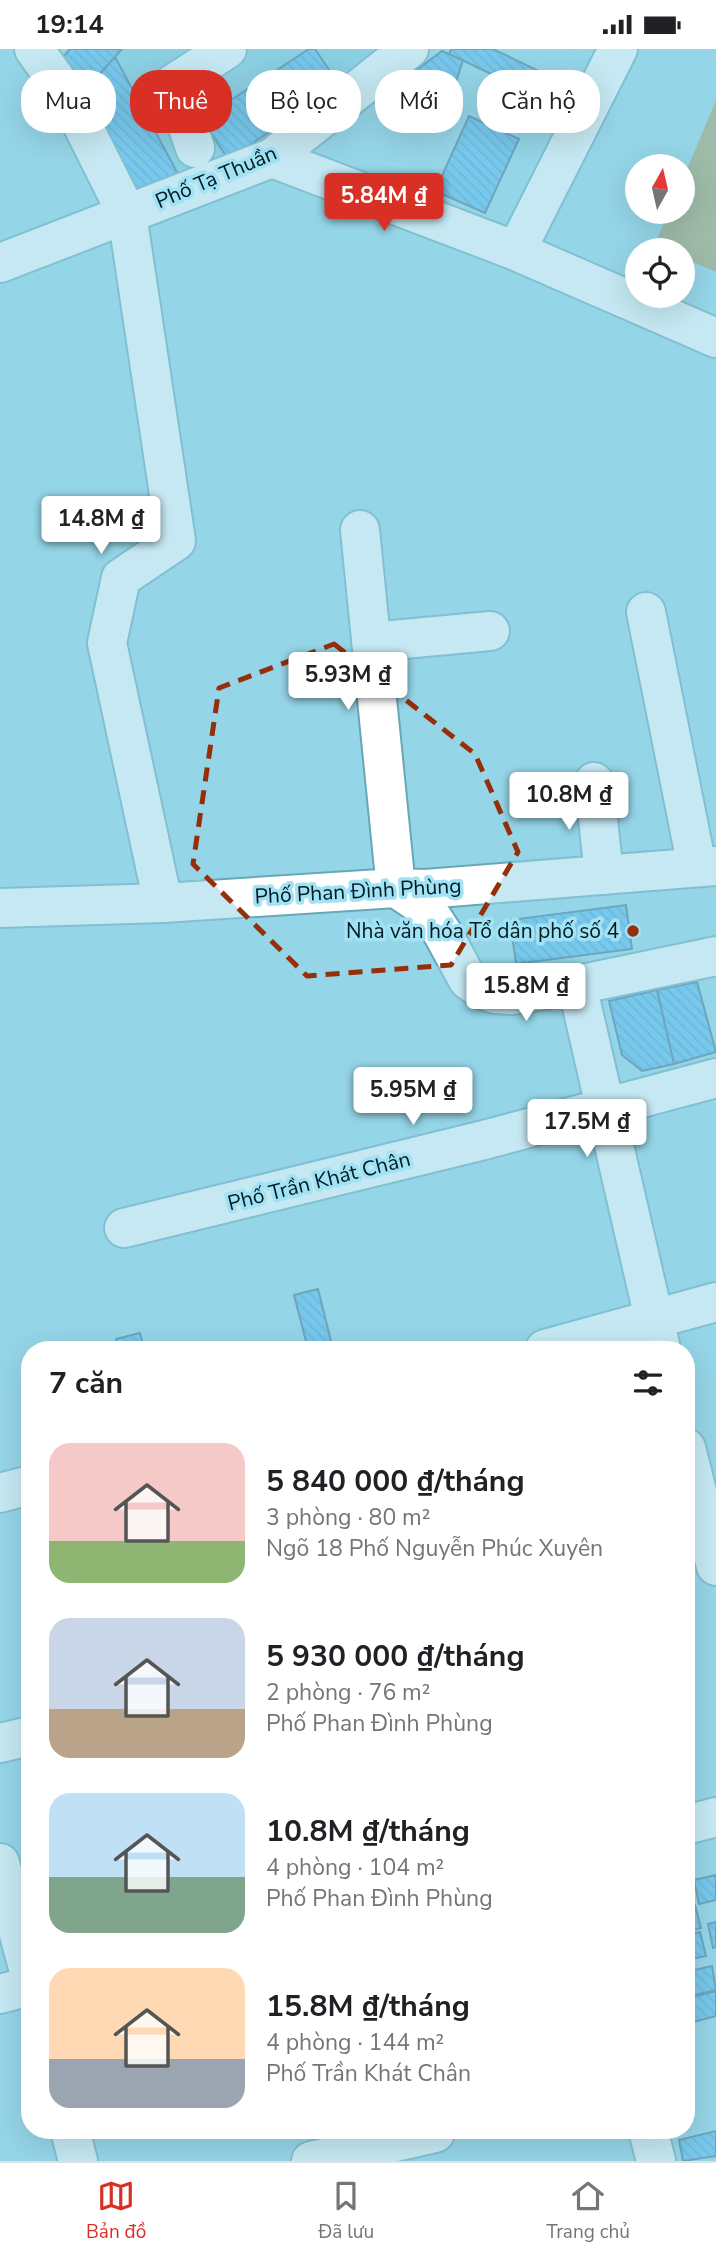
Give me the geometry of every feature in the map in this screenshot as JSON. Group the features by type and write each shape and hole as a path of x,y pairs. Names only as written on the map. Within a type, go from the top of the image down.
{"street":[{"path":"34,49 69,98 127,214 176,541 121,578 107,643 163,903"},
{"path":"195,148 173,84 227,49"},
{"path":"516,251 618,49"},
{"name":"Phố Tạ Thuần","path":"0,263 272,159 386,56"},
{"path":"272,159 516,251 716,338"},
{"path":"360,530 396,888 430,915 468,980 495,994 512,995 577,985 716,956"},
{"path":"646,612 706,867"},
{"path":"371,642 490,631"},
{"path":"594,782 604,875"},
{"name":"Phố Phan Đình Phùng","path":"0,908 163,903 396,888 425,889 706,867"},
{"path":"577,985 657,1335"},
{"name":"Phố Trần Khát Chân","path":"124,1228 484,1140 716,1078"},
{"path":"609,1341 657,1335 716,1302"},
{"path":"695,1483 716,1564"},
{"path":"0,1493 21,1487"},
{"path":"0,1743 21,1738"},
{"path":"695,1823 716,1817"},
{"path":"0,1863 21,1941"},
{"path":"0,1994 21,1988"},
{"path":"72,2139 78,2161"},
{"path":"650,2139 656,2161"},
{"path":"311,2161 437,2141"}],"highlighted area":[{"path":"334,644 475,754 518,852 451,965 307,976 193,864 219,688"}],"shaded area":[{"path":"67,49 391,49 361,72 361,70 246,70 246,133 276,133 226,164 131,204 90,133 116,133 116,70 53,69"},
{"path":"716,100 716,272 695,263 695,238 658,238 664,224 695,224 693,154"}],"building":[{"path":"70,49 122,49 103,70 66,70 58,63"},
{"path":"309,49 315,49 329,70 277,70"},
{"path":"451,49 493,49 536,70 483,70 449,54"},
{"path":"442,51 463,60 460,70 417,70"},
{"path":"115,57 130,85 130,133 156,133 184,185 141,204 108,133 116,133 116,70 103,70"},
{"path":"246,90 246,133 268,133 228,159 211,133 232,133 232,99"},
{"path":"469,116 477,120 477,133 506,133 519,139 485,213 435,191"},
{"path":"626,905 632,949 516,964 510,920"},
{"path":"697,982 716,1052 674,1064 657,990"},
{"path":"657,990 674,1064 642,1071 622,1055 609,1001"},
{"path":"318,1289 331,1341 306,1341 294,1295"},
{"path":"140,1333 142,1341 117,1341"},
{"path":"716,1875 716,1900 699,1904 695,1880"},
{"path":"695,1905 701,1928 695,1930"},
{"path":"716,1922 716,1947 713,1948 708,1924"},
{"path":"700,1932 706,1956 695,1958 695,1933"},
{"path":"712,1966 716,1990 695,1995 695,1970"},
{"path":"716,1991 716,2016 695,2022 695,1997"},
{"path":"716,2131 716,2156 683,2161 679,2140 695,2139 695,2136"}],"place":[{"name":"Nhà văn hóa Tổ dân phố số 4","path":"633,931"}]}
